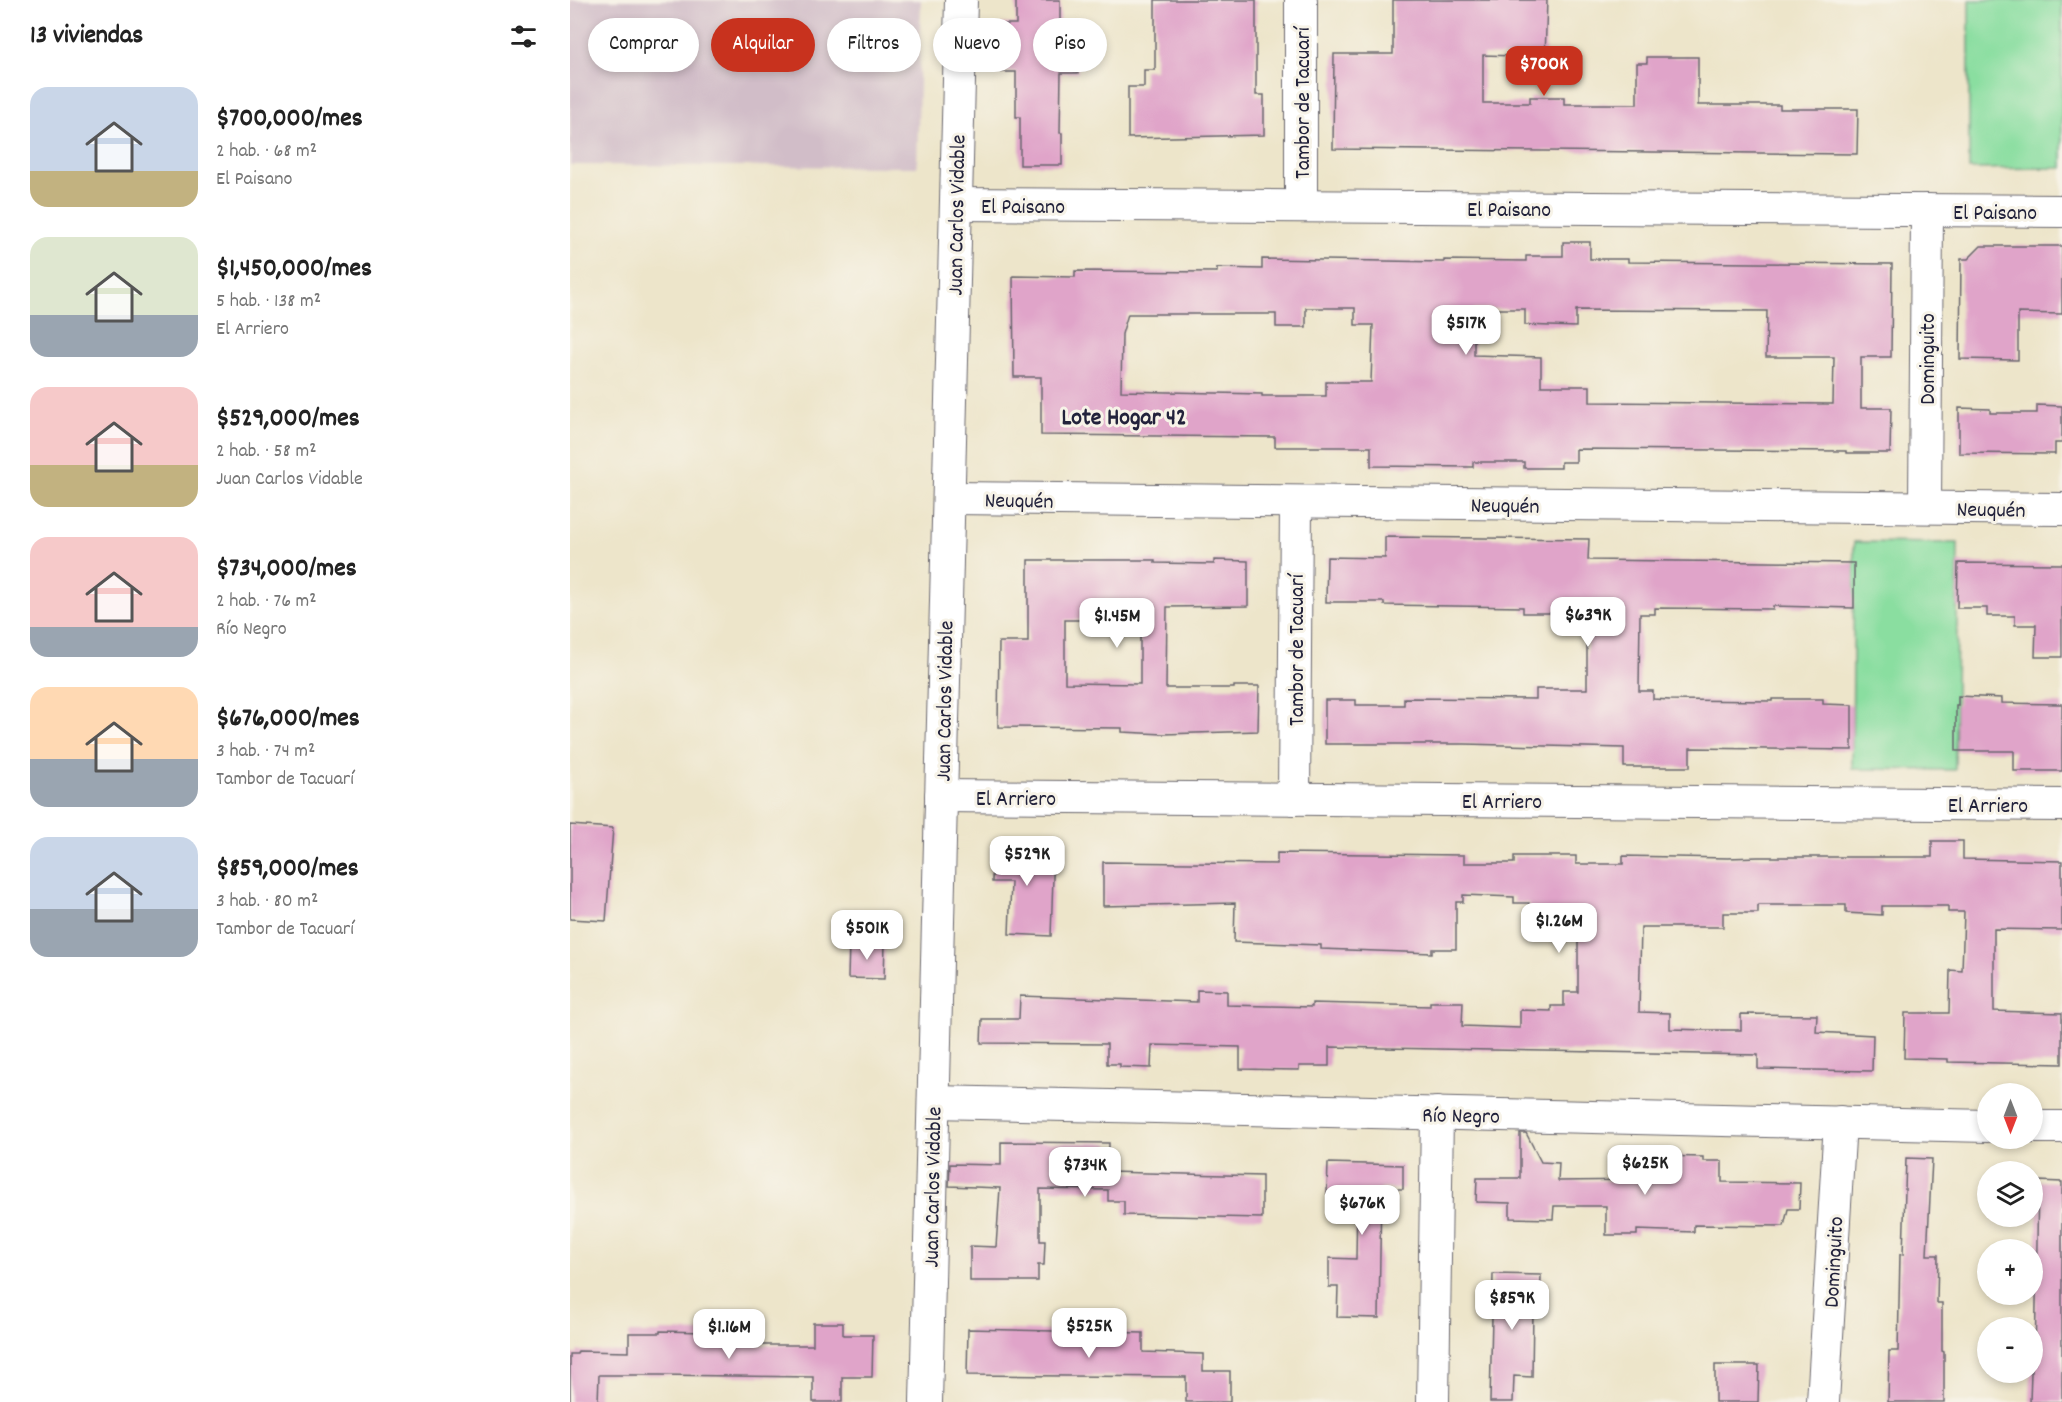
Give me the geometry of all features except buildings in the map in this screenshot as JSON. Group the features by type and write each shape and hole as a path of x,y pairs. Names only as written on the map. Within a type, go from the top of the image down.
{"street":[{"name":"Juan Carlos Vidable","path":"926,1402 961,0"},
{"name":"Tambor de Tacuarí","path":"1301,0 1301,206"},
{"name":"El Paisano","path":"956,204 2062,211"},
{"name":"Dominguito","path":"1926,507 1927,210"},
{"name":"Neuquén","path":"949,498 2062,509"},
{"name":"Tambor de Tacuarí","path":"1294,799 1296,502"},
{"name":"El Arriero","path":"941,796 2062,805"},
{"name":"Río Negro","path":"934,1102 1977,1126"},
{"path":"1433,1402 1437,1113"},
{"name":"Dominguito","path":"1823,1402 1840,1122"},
{"path":"2043,1127 2062,1127"}],"shaded area":[{"path":"570,0 921,0 921,18 827,18 827,72 919,72 917,167 570,165"}],"green space":[{"path":"1969,0 2062,0 2062,168 1969,169"},
{"path":"1854,542 1958,543 1955,770 1852,769"}],"district":[{"name":"Lote Hogar 42","path":"1124,416"}]}
